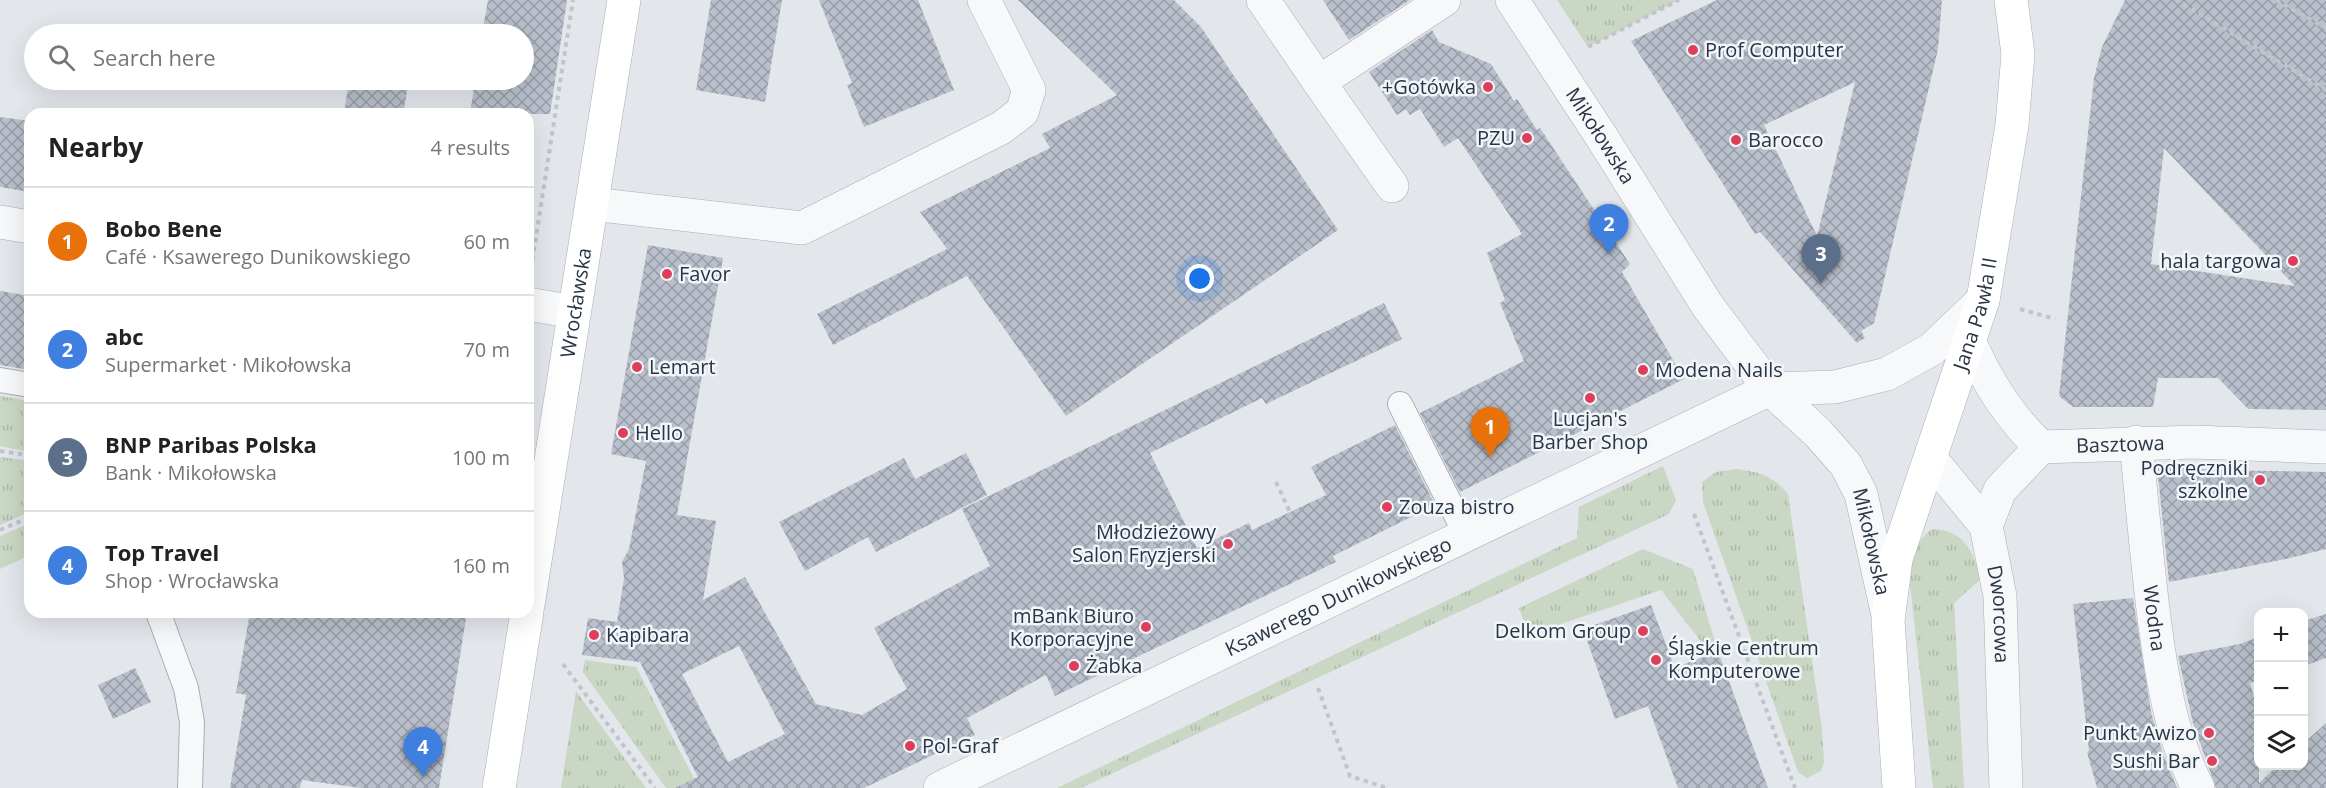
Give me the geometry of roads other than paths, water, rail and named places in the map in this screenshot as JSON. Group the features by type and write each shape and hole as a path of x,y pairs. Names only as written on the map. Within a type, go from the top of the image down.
{"main road":[{"name":"Wrocławska","path":"534,553 624,0"},
{"name":"Jana Pawła II","path":"1888,620 1896,559 1983,300 2012,125 2018,54 2011,0"},
{"path":"499,788 526,618"},
{"path":"1888,620 1899,788"}],"street":[{"path":"592,204 802,228 1001,128 1022,112 1029,90 984,0"},
{"path":"1263,0 1392,186"},
{"path":"1319,82 1444,0"},
{"name":"Mikołowska","path":"1512,0 1707,305 1770,389 1818,433 1846,465 1861,494 1888,620"},
{"path":"0,222 24,225"},
{"path":"1770,389 1835,387 1887,374 1932,349 1983,300"},
{"path":"534,305 574,312"},
{"path":"1970,342 1984,373 2026,433 2041,447 2000,490 1986,526"},
{"name":"Ksawerego Dunikowskiego","path":"940,788 1770,389"},
{"name":"Basztowa","path":"2041,447 2136,442 2326,447"},
{"name":"Wodna","path":"2136,442 2151,597 2164,693 2182,758 2198,788"},
{"name":"Dworcowa","path":"1931,459 1986,526 2000,596 2006,788"}],"lane":[{"path":"0,380 24,384"},
{"path":"1400,404 1466,535"},
{"path":"160,618 186,687 192,722 190,788"}],"place":[{"name":"Prof Computer","path":"1693,50"},
{"name":"+Gotówka","path":"1488,87"},
{"name":"PZU","path":"1527,138"},
{"name":"Barocco","path":"1736,140"},
{"name":"abc","path":"1609,254"},
{"name":"hala targowa","path":"2293,261"},
{"name":"Favor","path":"667,274"},
{"name":"BNP Paribas Polska","path":"1821,284"},
{"name":"Lemart","path":"637,367"},
{"name":"Modena Nails","path":"1643,370"},
{"name":"Lucjan's Barber Shop","path":"1590,398"},
{"name":"Hello","path":"623,433"},
{"name":"Bobo Bene","path":"1490,457"},
{"name":"Podręczniki szkolne","path":"2260,480"},
{"name":"Zouza bistro","path":"1387,507"},
{"name":"Młodzieżowy Salon Fryzjerski","path":"1228,544"},
{"name":"mBank Biuro Korporacyjne","path":"1146,627"},
{"name":"Delkom Group","path":"1643,631"},
{"name":"Kapibara","path":"594,635"},
{"name":"Śląskie Centrum Komputerowe","path":"1656,660"},
{"name":"Żabka","path":"1074,666"},
{"name":"Punkt Awizo","path":"2209,733"},
{"name":"Pol-Graf","path":"910,746"},
{"name":"Sushi Bar","path":"2212,761"},
{"name":"Top Travel","path":"423,777"}]}
